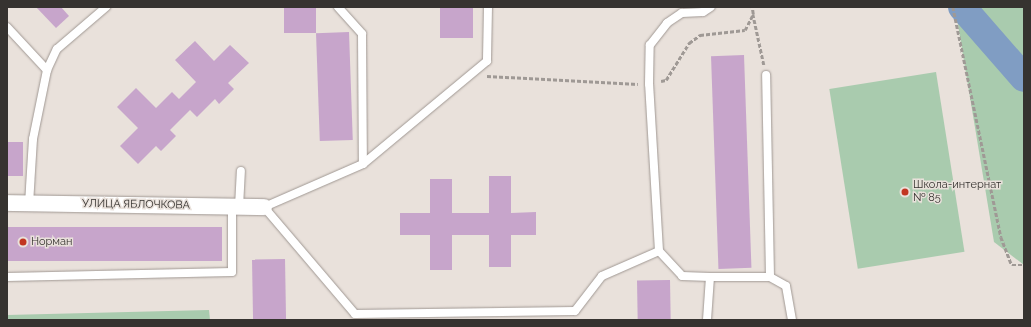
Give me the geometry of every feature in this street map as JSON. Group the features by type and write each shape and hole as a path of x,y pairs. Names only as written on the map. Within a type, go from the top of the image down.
{"street":[{"name":"УЛИЦА ЯБЛОЧКОВА","path":"7,203 264,207"}],"lane":[{"path":"29,204 33,139 46,70 57,49 106,7"},
{"path":"338,7 362,34 363,164"},
{"path":"488,7 487,62 363,164 264,207 356,314 389,317 575,311"},
{"path":"711,7 682,13 663,28 650,45 649,84 659,251 682,276 770,277 786,286 792,320"},
{"path":"7,27 46,70"},
{"path":"766,75 770,277"},
{"path":"7,277 232,272 236,207 241,171"},
{"path":"575,320 575,311 602,276 659,251"},
{"path":"708,320 710,277"}],"path":[{"path":"752,7 766,75"},
{"path":"953,7 1001,237 1012,265 1024,265"},
{"path":"649,84 666,80 689,43 700,35 745,30 753,14"},
{"path":"471,76 633,83"}],"green space":[{"path":"955,7 1024,7 1024,265 994,242"},
{"path":"936,72 964,252 858,269 829,89"},
{"path":"209,310 210,320 7,320 7,315"}],"building":[{"path":"36,7 61,7 69,16 56,28"},
{"path":"284,7 316,7 316,33 284,33"},
{"path":"440,7 473,7 473,38 440,38"},
{"path":"349,32 353,140 320,141 316,33"},
{"path":"195,41 214,61 230,45 249,63 228,83 234,89 219,104 215,99 197,117 190,110 170,130 176,136 161,151 156,146 138,164 120,146 138,128 117,107 136,88 156,108 172,92 179,99 196,82 175,60"},
{"path":"744,55 751,268 718,269 711,56"},
{"path":"7,142 23,142 23,176 7,176"},
{"path":"489,176 511,176 511,213 536,212 536,235 511,235 511,267 489,267 489,235 452,235 452,270 430,270 430,235 400,235 400,213 430,213 430,179 452,179 452,213 489,213"},
{"path":"7,227 222,227 222,261 7,261"},
{"path":"285,259 286,320 253,320 252,260"},
{"path":"670,280 671,320 638,320 637,281"}],"waterway":[{"path":"962,7 1024,78"}],"place":[{"name":"Школа-интернат № 85","path":"905,192"},
{"name":"Норман","path":"23,242"}]}
